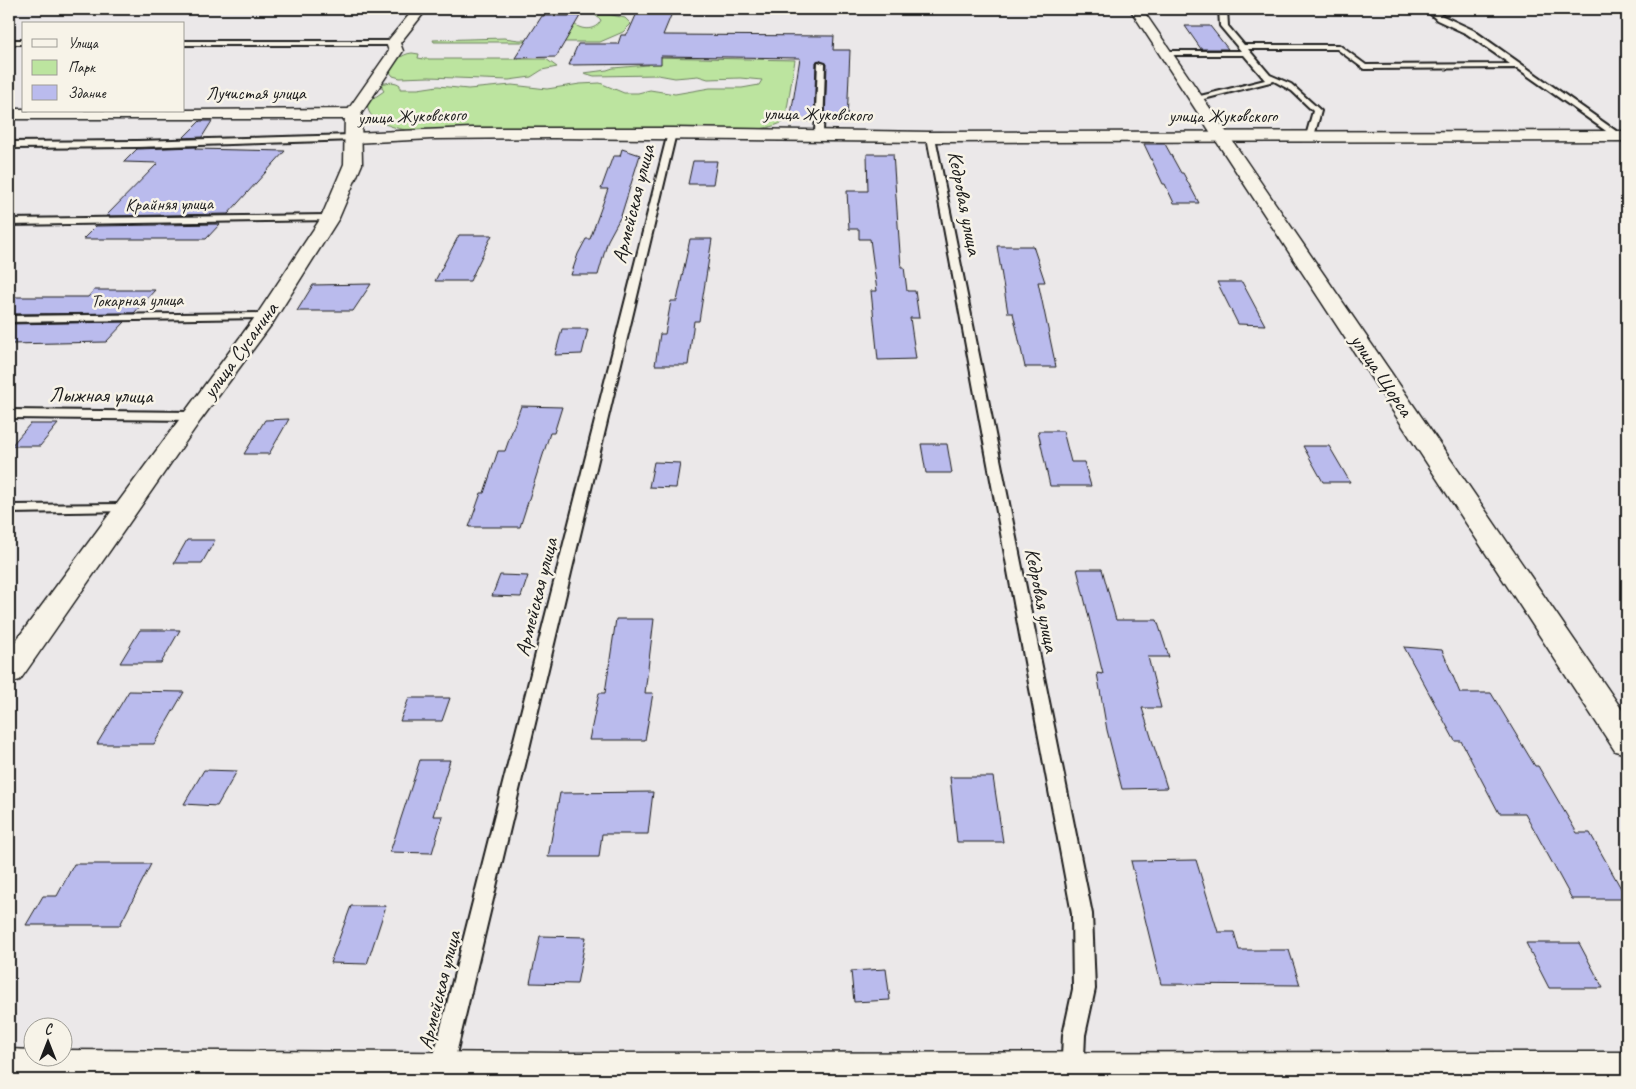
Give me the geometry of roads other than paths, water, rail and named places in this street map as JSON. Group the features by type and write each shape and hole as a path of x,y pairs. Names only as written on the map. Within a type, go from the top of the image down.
{"street":[{"path":"353,114 396,51 393,43 420,9"},
{"name":"улица Щорса","path":"1136,9 1627,742"},
{"name":"Лучистая улица","path":"9,114 353,114"},
{"name":"улица Сусанина","path":"9,672 266,316 330,218 352,164 353,114"},
{"name":"улица Жуковского","path":"352,138 415,134 588,132 819,133 931,137 1221,135 1623,136"},
{"path":"9,1069 441,1071 564,1076 1073,1076 1627,1072"}],"lane":[{"path":"1196,98 1270,81 1224,26 1223,9"},
{"path":"1429,9 1440,18 1470,32 1623,136"},
{"path":"9,42 22,42"},
{"path":"185,43 393,43"},
{"path":"1166,53 1339,46 1364,68 1518,66"},
{"path":"819,133 820,64"},
{"path":"1273,69 1282,80 1300,93 1317,111 1310,136"},
{"path":"1266,77 1282,80"},
{"name":"Армейская улица","path":"441,1071 672,133"},
{"name":"Кедровая улица","path":"931,137 1082,914 1084,989 1074,1034 1073,1076"},
{"name":"улица Жуковского","path":"9,145 137,144 352,138"},
{"name":"Крайняя улица","path":"9,222 330,218"},
{"name":"Токарная улица","path":"9,319 266,316"},
{"name":"Лыжная улица","path":"9,414 192,416"},
{"path":"9,509 126,508"}]}
